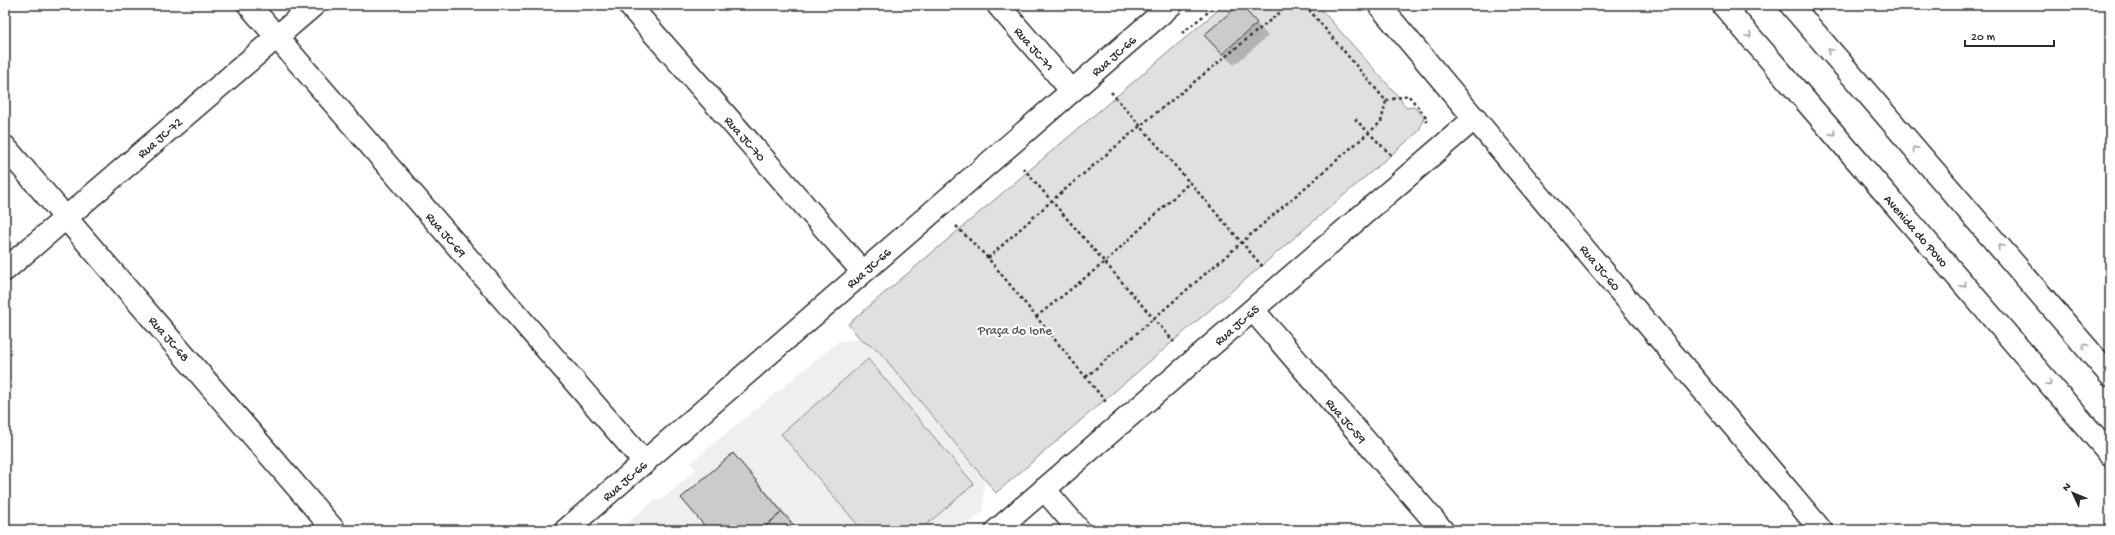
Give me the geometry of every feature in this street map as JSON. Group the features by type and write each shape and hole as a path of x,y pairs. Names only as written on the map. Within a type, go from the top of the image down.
{"street":[{"name":"Rua JC-69","path":"249,5 645,463"},
{"name":"Rua JC-72","path":"5,270 314,5"},
{"name":"Rua JC-70","path":"629,5 862,272"},
{"name":"Rua JC-71","path":"998,5 1072,91"},
{"name":"Rua JC-66","path":"566,530 1171,5"},
{"name":"Rua JC-60","path":"1379,5 1821,530"},
{"name":"Avenida do Povo","path":"1723,5 2110,454"},
{"path":"1791,5 2110,376"},
{"name":"Rua JC-65","path":"997,530 1475,118"},
{"name":"Rua JC-68","path":"5,147 334,530"},
{"name":"Rua JC-59","path":"1253,310 1442,530"},
{"path":"1044,489 1079,530"}],"path":[{"path":"988,258 1051,201 1140,126 1289,5"},
{"path":"1305,5 1386,101"},
{"path":"1111,92 1267,271"},
{"path":"1386,101 1408,95 1427,118 1423,133"},
{"path":"1086,377 1381,122 1386,101"},
{"path":"1355,119 1394,159"},
{"path":"1023,167 1153,319 1180,348"},
{"path":"1036,317 1105,262 1190,182"},
{"path":"956,226 988,258 1107,403"}],"shaded area":[{"path":"861,340 878,350 984,480 983,511 962,530 620,530 654,500 660,501 696,470 690,463 839,341"}],"green space":[{"name":"Praça do Ione","path":"1224,5 1317,5 1399,97 1406,108 1414,107 1424,117 1419,131 996,493 878,350 861,340 848,324"},
{"path":"868,359 974,484 920,530 862,530 781,434"}],"building":[{"path":"1239,5 1241,5 1257,23 1222,54 1204,35"},
{"path":"733,453 782,512 761,530 708,530 681,498"},
{"path":"782,512 798,530 761,530"}]}
